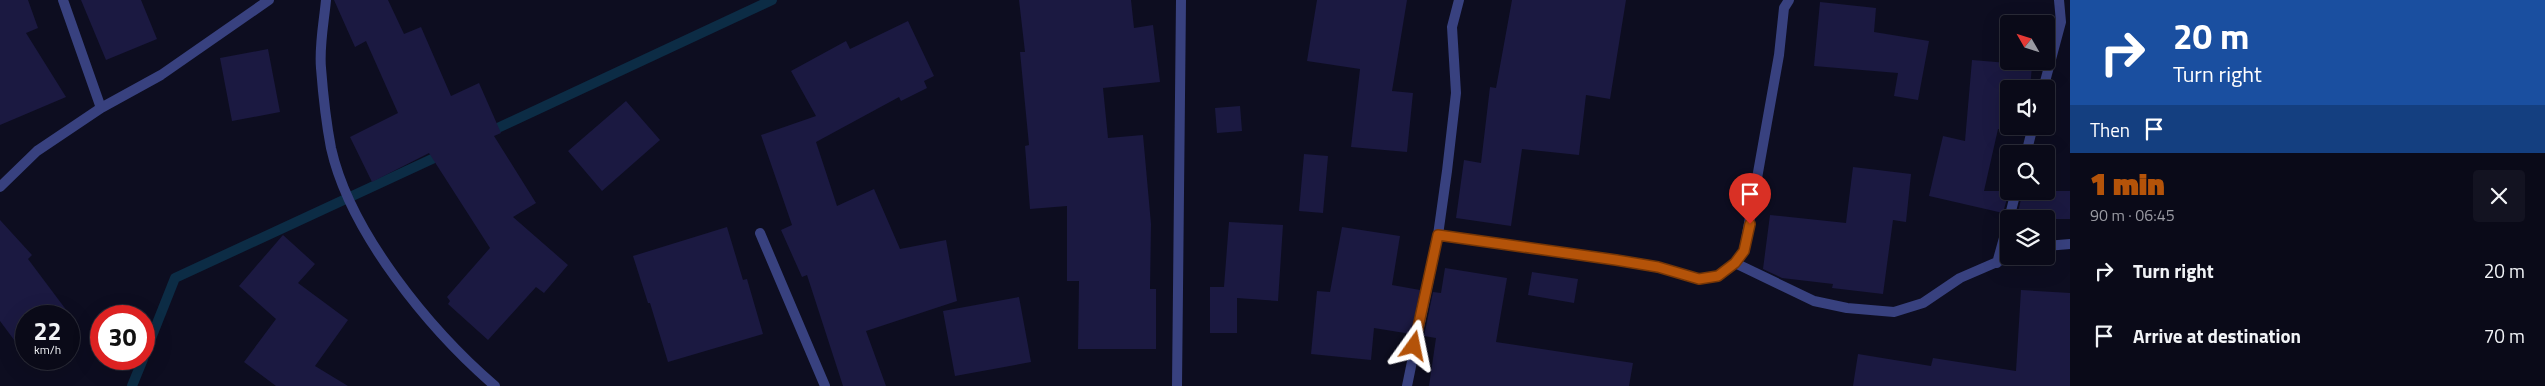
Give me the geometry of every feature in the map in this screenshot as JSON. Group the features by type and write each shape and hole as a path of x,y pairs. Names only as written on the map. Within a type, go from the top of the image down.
{"street":[{"path":"63,0 101,108"},
{"path":"0,187 37,151 101,108 161,75 269,0"},
{"path":"326,0 320,66 331,148 348,197 378,253 405,290 473,367 494,386"},
{"path":"1177,386 1182,0"},
{"path":"1406,386 1438,235 1456,93 1452,27 1459,0"},
{"path":"1438,235 1658,267 1699,279 1718,276 1735,263 1744,251 1779,55 1784,8 1789,0"},
{"path":"2045,80 2061,22 2059,0"},
{"path":"760,233 825,386"},
{"path":"2055,245 2070,244"},
{"path":"1735,263 1814,301 1847,308 1894,312 1923,303 1960,278 1998,263 2000,255"}],"building":[{"path":"0,0 28,0 38,28 26,33 66,97 0,125"},
{"path":"81,0 141,0 157,39 106,60"},
{"path":"334,0 388,0 404,34 421,27 451,96 479,83 501,133 494,136 536,203 513,217 568,265 544,293 536,287 488,340 448,304 450,301 447,297 490,248 429,153 372,182 350,137 398,113 366,41 355,47"},
{"path":"1019,0 1131,0 1134,28 1153,25 1160,82 1103,88 1108,138 1143,135 1151,224 1150,289 1156,289 1156,349 1078,349 1079,281 1067,281 1067,206 1030,209 1025,146 1029,145 1020,52 1025,52"},
{"path":"1317,0 1407,0 1392,91 1413,93 1407,152 1351,147 1360,69 1307,61"},
{"path":"1512,0 1626,0 1610,99 1586,95 1579,155 1522,149 1511,226 1456,218 1464,160 1481,163 1490,87 1496,88"},
{"path":"1820,2 1876,8 1874,32 1929,41 1918,100 1894,96 1898,73 1814,66"},
{"path":"908,21 934,76 924,81 927,88 901,101 899,97 816,142 837,206 874,189 900,249 946,240 957,301 866,331 886,386 843,386 807,275 802,277 781,230 792,225 761,135 816,116 791,71 846,41 850,49"},
{"path":"268,49 280,112 232,121 220,58"},
{"path":"1972,60 2000,62 2000,70 2032,70 2031,80 2000,80 2000,129 1998,129 1984,191 2000,191 2000,200 2007,200 2004,210 2000,210 2000,212 1929,196 1943,136 1965,141"},
{"path":"626,101 660,140 602,191 568,151"},
{"path":"1240,106 1242,131 1217,133 1215,108"},
{"path":"1304,154 1328,156 1323,213 1299,211"},
{"path":"1853,167 1911,174 1906,222 1893,220 1883,294 1832,288 1833,284 1782,278 1763,269 1770,215 1846,223"},
{"path":"2055,191 2070,191 2070,219 2055,219 2055,210 2018,210 2021,200 2055,200"},
{"path":"0,220 32,255 28,259 62,305 15,305 15,341 0,321"},
{"path":"1229,222 1283,225 1278,301 1237,298 1237,333 1210,333 1210,287 1224,287"},
{"path":"727,227 743,280 747,279 763,334 668,362 633,256"},
{"path":"1342,227 1400,236 1392,285 1420,290 1411,334 1374,328 1371,360 1311,354 1317,291 1330,292"},
{"path":"283,235 315,264 298,283 348,320 315,366 348,386 276,386 244,362 276,319 239,286"},
{"path":"1445,268 1507,278 1496,342 1633,363 1629,386 1429,386 1436,338 1424,336 1433,292 1441,293"},
{"path":"1532,272 1578,279 1574,303 1528,295"},
{"path":"2021,290 2070,293 2070,386 1853,386 1858,354 1931,366 1933,358 2016,371"},
{"path":"1019,297 1031,362 955,376 943,311"}],"waterway":[{"path":"487,133 772,0"},
{"path":"155,328 175,278 445,153"},
{"path":"132,386 139,370"}],"route":[{"path":"1414,346 1438,235 1658,267 1699,279 1718,276 1735,263 1744,251 1750,224"}]}
